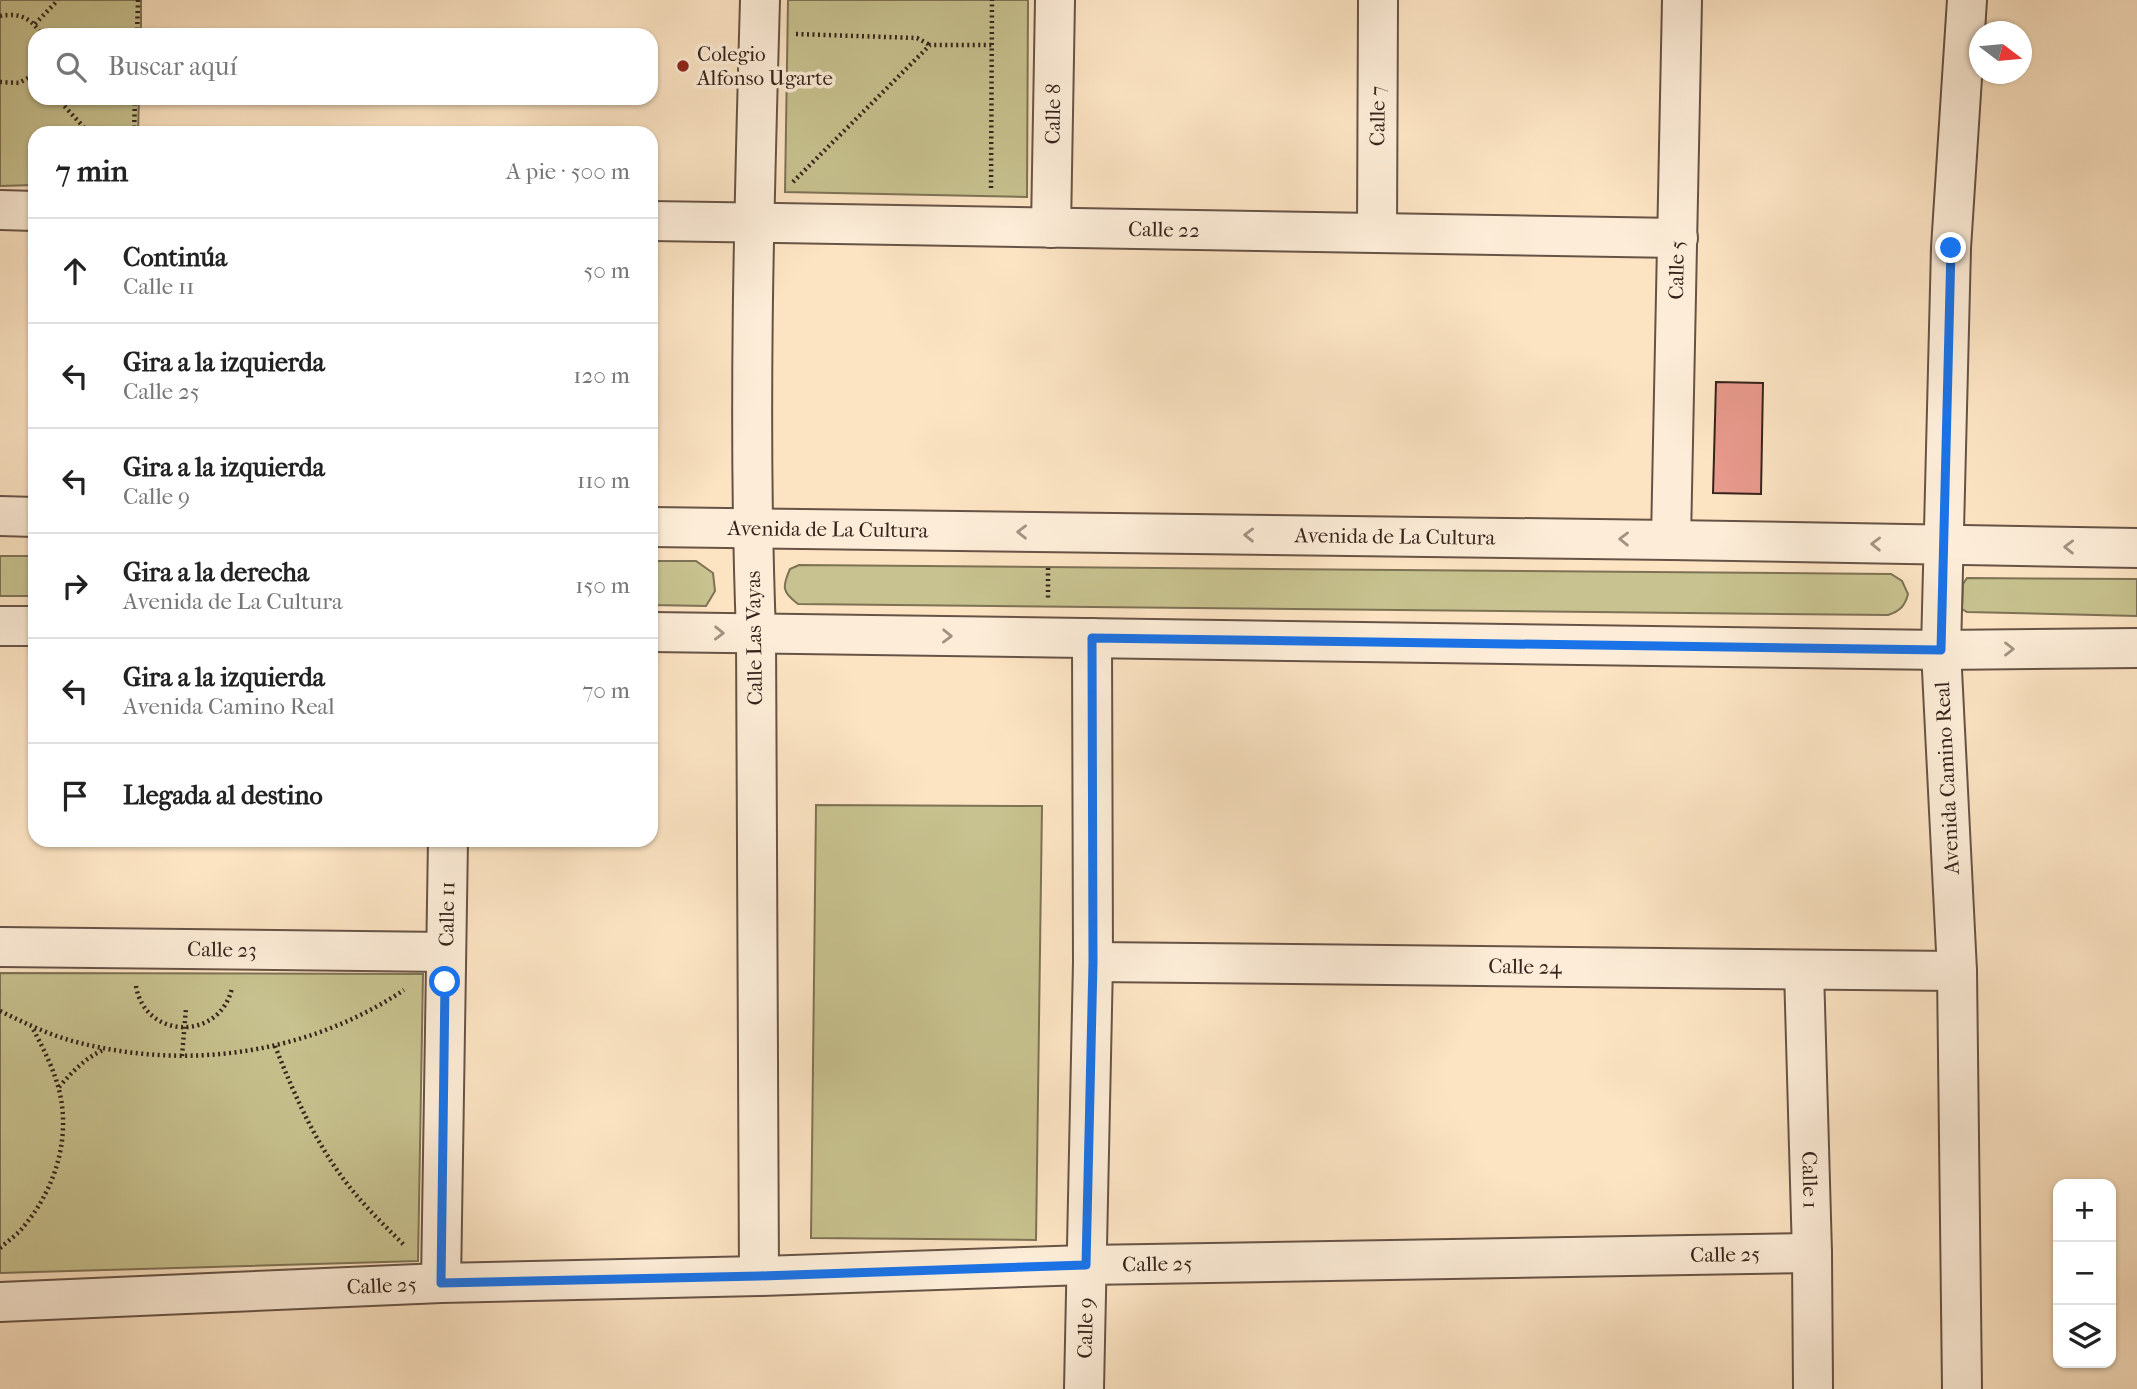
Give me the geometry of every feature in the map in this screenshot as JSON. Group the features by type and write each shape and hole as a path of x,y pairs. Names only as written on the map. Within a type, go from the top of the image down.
{"street":[{"name":"Calle Las Vayas","path":"760,0 753,223 752,528 756,633 760,1276"},
{"name":"Calle 8","path":"1051,228 1055,0"},
{"name":"Calle 7","path":"1377,233 1378,0"},
{"name":"Calle 5","path":"1671,540 1682,0"},
{"name":"Avenida Camino Real","path":"1962,1389 1957,971 1941,650 1951,248 1967,0"},
{"path":"0,210 28,211"},
{"name":"Calle 22","path":"658,221 1678,238"},
{"path":"0,516 28,517"},
{"name":"Avenida de La Cultura","path":"658,527 2137,548"},
{"path":"0,626 28,626"},
{"path":"658,632 1941,650 2137,648"},
{"name":"Calle 9","path":"1084,1389 1093,962 1092,638"},
{"name":"Calle 11","path":"441,1283 448,847"},
{"name":"Calle 23","path":"0,947 446,952"},
{"name":"Calle 24","path":"1093,962 1957,971"},
{"name":"Calle 1","path":"1804,970 1813,1389"},
{"name":"Calle 25","path":"0,1303 441,1283 1086,1265 1812,1253"}],"path":[{"path":"35,24 58,0"},
{"path":"137,28 138,0"},
{"path":"991,188 992,0"},
{"path":"0,16 24,16 38,28"},
{"path":"792,34 917,38 930,46 992,46"},
{"path":"791,184 930,46"},
{"path":"0,82 19,83 28,78"},
{"path":"63,105 83,126"},
{"path":"134,126 135,105"},
{"path":"791,170 791,184"},
{"path":"791,184 804,184"},
{"path":"978,188 1004,188"},
{"path":"1047,532 1048,637"},
{"path":"134,978 138,998 149,1014 165,1024 184,1028 203,1024 219,1014 230,998 234,979"},
{"path":"0,1011 31,1026 104,1049 143,1055 214,1055 275,1046 313,1035 387,1002 409,987"},
{"path":"182,1056 186,1008"},
{"path":"0,1248 23,1228 45,1198 59,1163 63,1125 59,1088 31,1026"},
{"path":"275,1046 299,1105 345,1181 377,1219 413,1254"},
{"path":"59,1088 76,1067 104,1049"}],"shaded area":[{"path":"0,0 141,0 141,28 28,28 28,105 139,105 138,126 28,126 28,185 0,186"},
{"path":"788,0 1028,0 1027,197 785,192"},
{"path":"0,556 28,556 28,596 0,596"},
{"path":"658,561 696,561 713,573 715,591 706,606 658,605"},
{"path":"799,565 1891,574 1902,581 1908,594 1901,608 1888,615 798,604 786,592 785,585 790,569"},
{"path":"1967,578 2137,579 2137,616 1967,612 1962,609 1963,584"},
{"path":"816,805 1042,806 1036,1240 811,1238"},
{"path":"0,973 423,974 418,1261 0,1273"}],"building":[{"path":"1716,382 1763,383 1761,494 1713,493"}],"place":[{"name":"Colegio Alfonso Ugarte","path":"683,66"}],"route":[{"path":"445,982 441,1283 1086,1265 1093,962 1092,638 1941,650 1951,248"}]}
